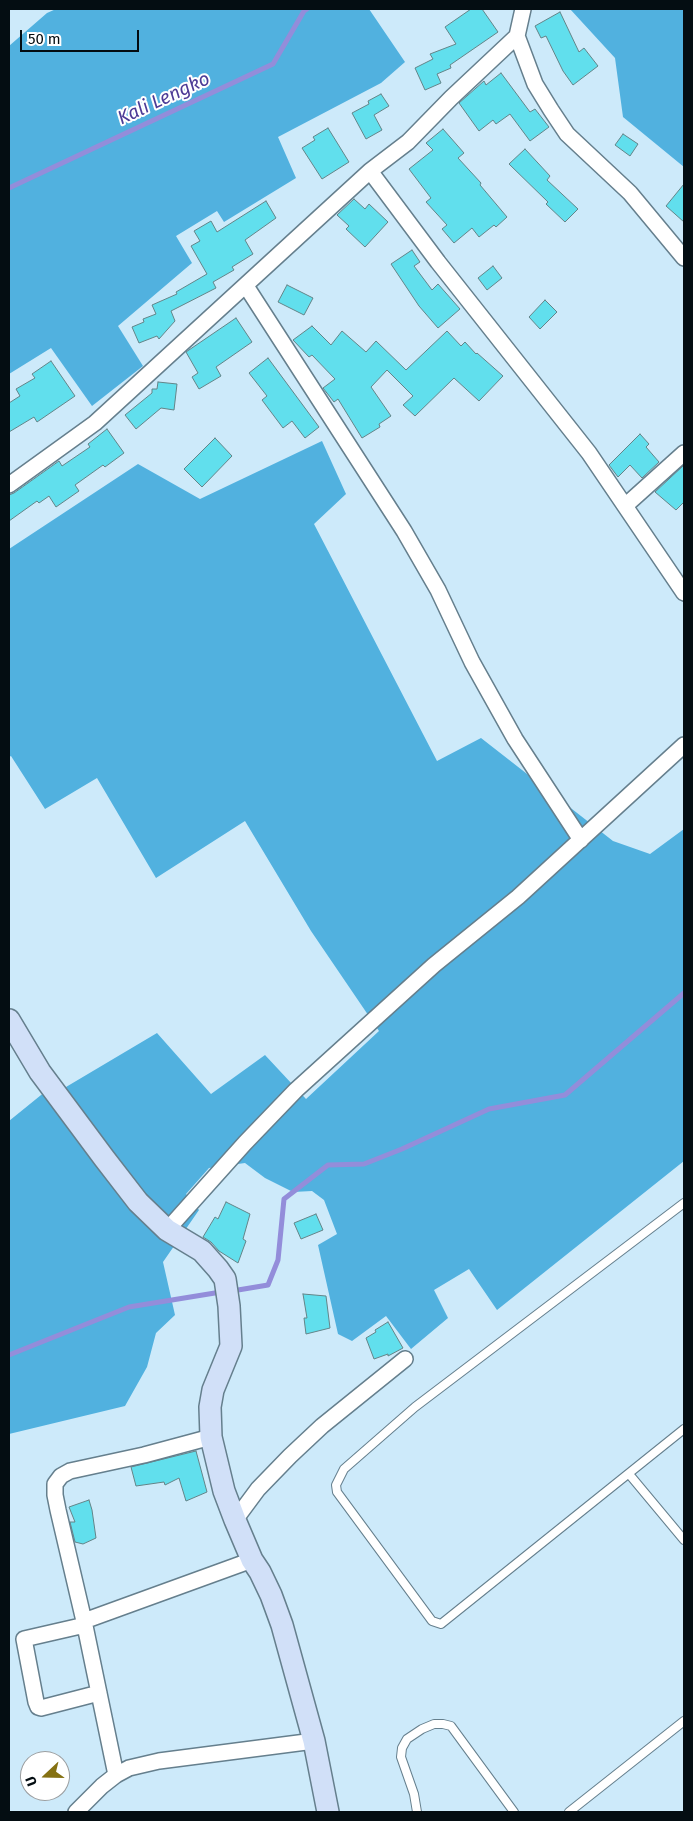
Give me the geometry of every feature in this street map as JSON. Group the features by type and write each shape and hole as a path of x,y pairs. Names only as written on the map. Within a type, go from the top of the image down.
{"street":[{"path":"523,9 517,36 536,84 567,134 630,193 684,258"},
{"path":"9,486 95,423 370,172 408,142 451,98 517,36"},
{"path":"370,172 438,262 589,453 684,593"},
{"path":"246,286 404,531 438,590 472,662 515,739 581,840"},
{"path":"625,506 684,453"},
{"path":"167,1230 244,1143 296,1090 434,965 518,897 684,745"},
{"path":"9,1020 40,1072 138,1202 167,1230 202,1251 225,1279 229,1306 231,1346 213,1390 210,1407 211,1437 224,1491 252,1560 264,1580 282,1625 314,1741 328,1812"},
{"path":"235,1520 258,1490 290,1456 322,1426 405,1359"},
{"path":"116,1775 58,1510 55,1484 61,1476 70,1471 144,1455 211,1437"},
{"path":"99,1693 38,1708 16,1641 84,1623 252,1560"},
{"path":"76,1812 88,1798 116,1775 129,1768 159,1761 314,1741"}],"lane":[{"path":"684,1203 415,1407 344,1469 336,1485 337,1492 432,1621 441,1624 684,1429"},
{"path":"628,1474 684,1540"},
{"path":"568,1812 684,1723"},
{"path":"417,1812 414,1794 401,1757 402,1748 406,1739 434,1724 451,1726 514,1812"}],"shaded area":[{"path":"56,9 369,9 405,62 381,83 278,137 296,178 224,222 217,211 176,236 192,263 118,326 143,366 92,406 51,348 9,374 9,46 47,13"},
{"path":"570,9 684,9 684,167 623,117 615,58"},
{"path":"322,441 346,494 314,524 437,761 481,738 613,841 650,854 684,829 684,1161 497,1310 469,1269 434,1290 448,1318 411,1349 386,1316 352,1341 338,1334 318,1245 337,1234 324,1200 312,1191 293,1192 265,1178 245,1163 209,1168 186,1194 199,1210 163,1262 175,1315 156,1333 147,1367 125,1406 9,1434 9,1121 46,1091 52,1098 66,1087 157,1033 211,1094 265,1055 306,1099 379,1031 311,931 245,821 156,878 97,778 45,809 11,756 9,757 9,549 138,464 200,499"}],"building":[{"path":"471,9 482,9 498,32 450,65 451,68 437,74 441,83 425,90 415,68 433,59 430,54 456,44 445,27"},
{"path":"560,12 579,52 584,48 598,66 573,85 563,71 546,36 541,38 535,26"},
{"path":"501,73 530,112 535,109 549,127 530,141 510,114 496,124 493,120 479,131 459,103 484,81 486,85"},
{"path":"381,94 389,106 374,115 382,130 366,139 352,113 369,104 368,101"},
{"path":"328,128 349,162 322,179 302,148 315,140 313,137"},
{"path":"443,129 464,153 458,158 481,183 480,185 507,217 496,227 494,225 479,237 472,228 454,243 442,229 447,225 426,202 431,198 409,169 433,150 426,143"},
{"path":"623,134 638,144 630,156 615,145"},
{"path":"525,149 550,176 547,180 578,209 565,222 546,204 548,202 509,164"},
{"path":"684,184 684,222 666,206"},
{"path":"354,199 365,209 369,204 388,222 365,247 346,229 349,226 337,215"},
{"path":"266,201 276,218 245,240 253,254 232,267 234,270 213,282 216,288 171,311 175,321 159,339 157,336 139,343 132,327 144,322 143,319 156,314 152,305 177,294 176,292 207,274 191,246 200,241 194,231 211,221 217,232"},
{"path":"412,250 420,262 414,266 432,290 438,284 460,309 438,328 419,306 391,264"},
{"path":"493,266 502,278 487,290 478,278"},
{"path":"287,285 313,298 304,315 278,302"},
{"path":"545,300 557,312 540,329 529,317"},
{"path":"236,318 252,342 216,367 221,376 199,389 192,377 198,373 186,352"},
{"path":"312,326 331,345 342,331 366,352 376,341 406,370 447,331 461,346 465,342 476,354 503,376 479,401 454,378 415,416 403,405 413,396 387,370 371,387 391,416 379,424 380,427 362,438 338,399 334,402 323,388 335,379 312,355 309,357 293,340"},
{"path":"268,358 319,427 305,438 292,421 283,428 262,400 267,396 249,373"},
{"path":"51,361 75,396 37,422 34,417 9,432 9,403 20,396 16,389 35,378 32,374"},
{"path":"158,382 177,384 174,410 161,408 136,429 125,415 152,393 152,389 157,389"},
{"path":"107,429 124,453 75,485 79,491 56,507 49,496 39,503 37,501 9,521 9,495 59,461 62,466 90,447 88,444"},
{"path":"640,434 649,444 646,447 659,462 642,478 630,465 618,477 609,465"},
{"path":"215,438 232,456 202,487 184,469"},
{"path":"684,465 684,502 676,510 655,492"},
{"path":"226,1202 250,1214 243,1239 246,1241 238,1263 219,1251 211,1242 203,1237 215,1217 218,1219"},
{"path":"316,1214 323,1230 301,1239 294,1223"},
{"path":"303,1294 326,1296 330,1328 306,1334 304,1318 307,1318"},
{"path":"388,1322 403,1348 388,1356 388,1354 374,1359 366,1338"},
{"path":"196,1451 207,1492 186,1501 179,1478 165,1485 164,1482 136,1486 131,1467"},
{"path":"89,1500 96,1538 83,1544 75,1542 70,1522 75,1522 69,1507"}],"waterway":[{"name":"Kali Lengko","path":"9,188 273,64 304,11 307,9"},
{"path":"232,1291 268,1285 278,1260 284,1199 328,1165 364,1164 402,1149 489,1109 565,1095 684,993"},
{"path":"9,1355 129,1307 221,1292"}]}
